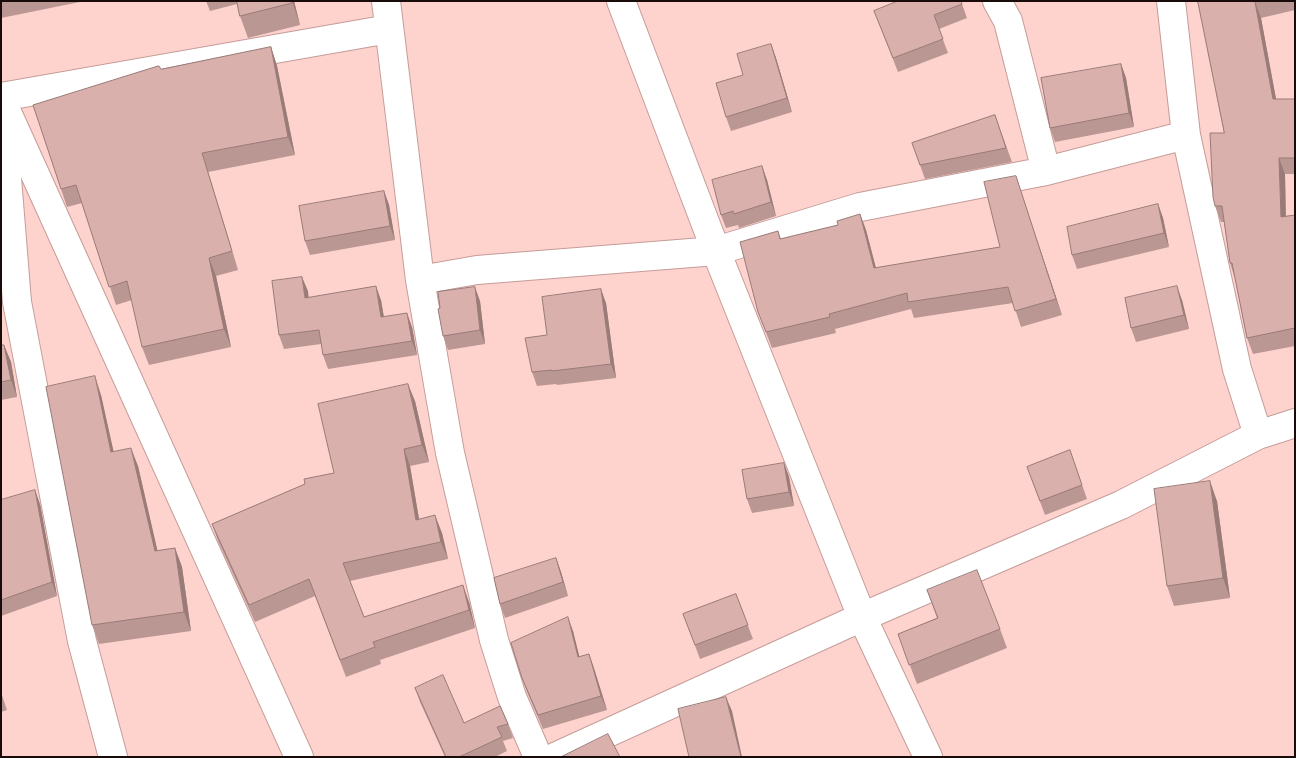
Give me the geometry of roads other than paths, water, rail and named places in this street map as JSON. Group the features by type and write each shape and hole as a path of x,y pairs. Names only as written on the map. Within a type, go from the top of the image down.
{"street":[{"path":"386,1 420,280 450,453 494,640 512,697 538,757"},
{"path":"621,1 716,251 862,617 928,757"},
{"path":"997,1 1008,21 1046,171"},
{"path":"1171,1 1186,135 1237,369 1258,435"},
{"path":"299,757 1,98 389,30"},
{"path":"1,109 17,302 82,641 113,757"},
{"path":"420,280 477,270 716,251 860,207 1046,171 1186,135"},
{"path":"555,757 862,617 1121,505 1258,435 1295,423"}]}
